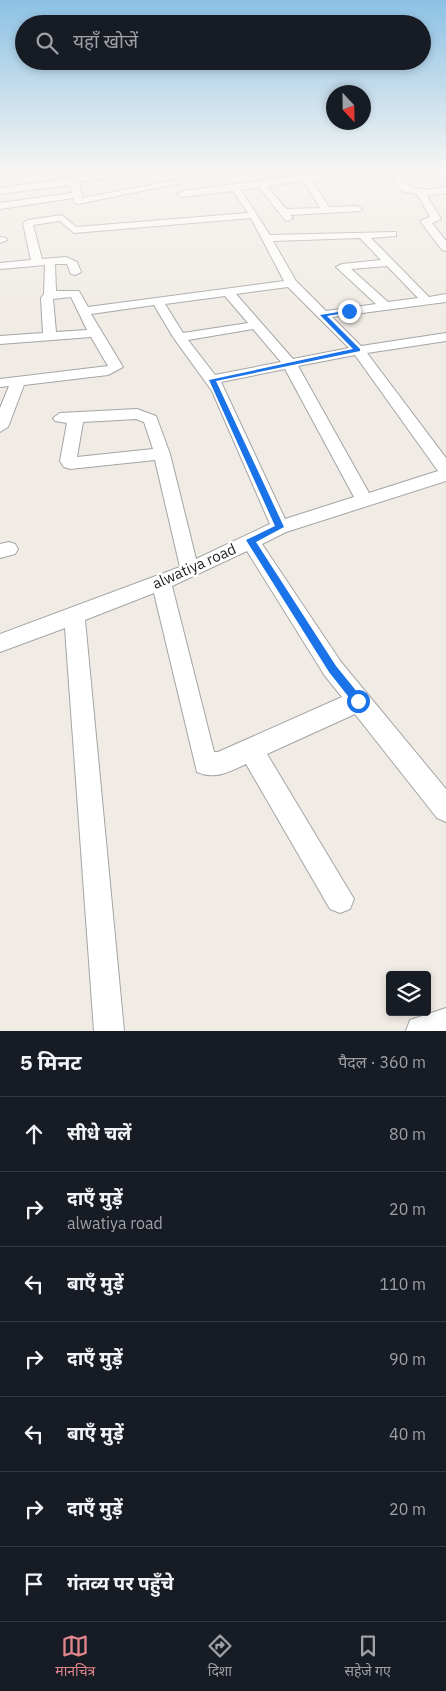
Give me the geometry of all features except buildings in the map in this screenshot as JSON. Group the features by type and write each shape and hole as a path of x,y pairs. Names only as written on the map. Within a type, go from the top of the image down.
{"street":[{"path":"37,262 28,223 46,220"},
{"path":"64,220 74,230 193,220"},
{"path":"257,220 291,283 358,350 446,470"},
{"path":"430,220 425,221 446,247"},
{"path":"266,238 392,234"},
{"path":"364,236 426,300"},
{"path":"0,266 70,260 75,272"},
{"path":"50,261 50,295 47,298 50,336"},
{"path":"385,306 342,267 389,262"},
{"path":"85,311 227,290 291,283"},
{"path":"227,290 289,363 365,501"},
{"path":"0,383 114,369 116,366 95,333 75,293 50,295"},
{"path":"323,315 446,298"},
{"path":"157,301 180,337 212,380 280,527"},
{"path":"180,337 256,325"},
{"path":"0,340 95,333"},
{"path":"212,380 358,350 446,337"},
{"path":"0,427 18,381"},
{"path":"162,454 70,463 68,462 68,417 145,415 151,419 162,454 190,570"},
{"name":"alwatiya road","path":"0,644 190,570 280,527 446,475"},
{"path":"250,540 333,669 446,808"},
{"path":"161,582 205,764 219,764 358,701"},
{"path":"74,615 109,1031"},
{"path":"251,750 340,899"},
{"path":"420,1031 446,1023"}],"route":[{"path":"349,311 323,315 358,350 212,380 219,390 280,527 250,540 333,669 358,701"}]}
